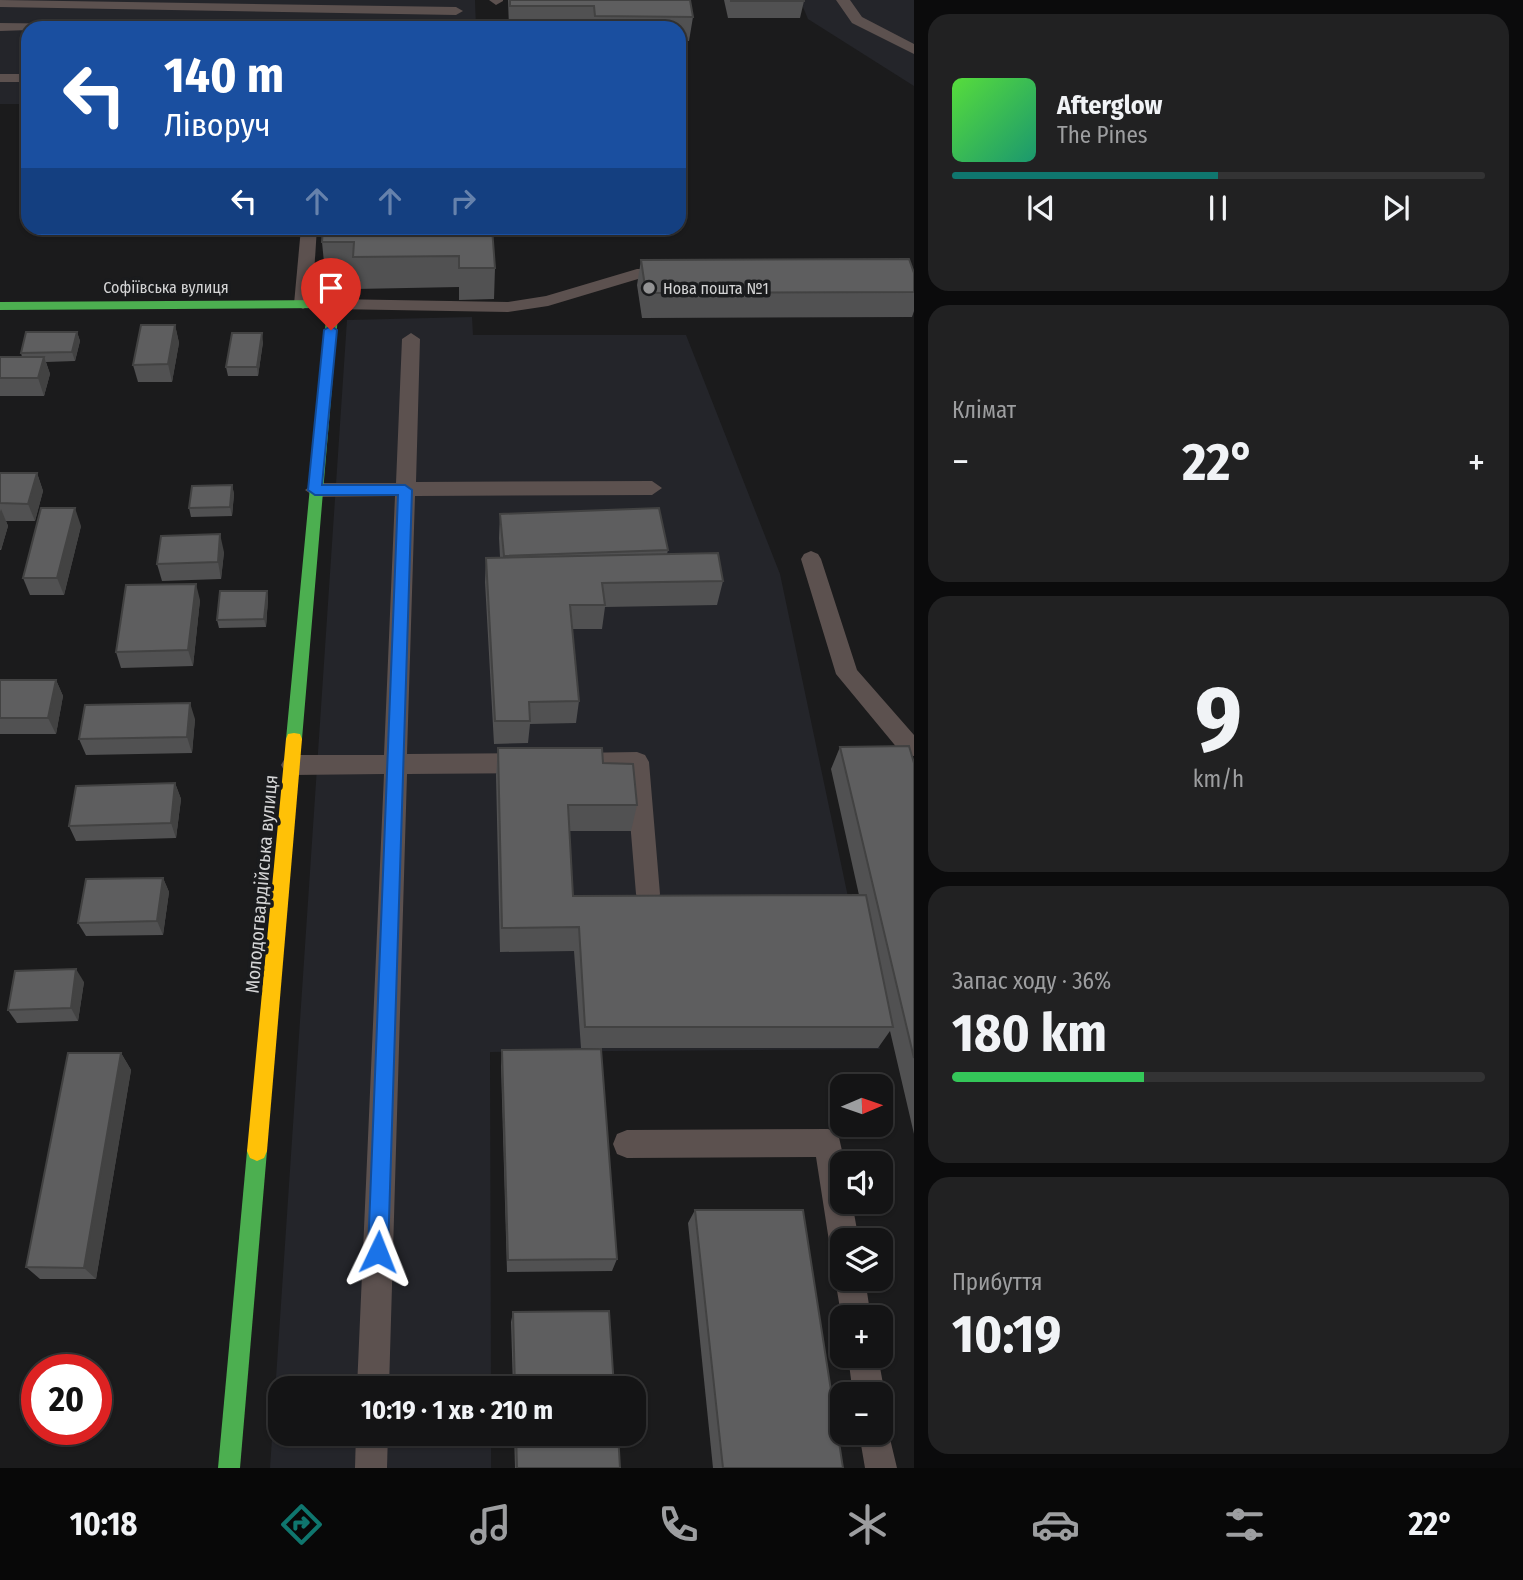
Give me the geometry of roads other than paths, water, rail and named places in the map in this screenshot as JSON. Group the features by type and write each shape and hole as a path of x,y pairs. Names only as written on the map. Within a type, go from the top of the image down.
{"street":[{"name":"Софіївська вулиця","path":"0,306 333,304"},
{"name":"Молодогвардійська вулиця","path":"229,1468 333,304"}],"lane":[{"path":"843,0 857,20 914,50"},
{"path":"0,3 221,3 456,11"},
{"path":"0,27 21,27"},
{"path":"0,78 21,78"},
{"path":"303,304 309,235"},
{"path":"333,304 508,307 548,301 637,274 693,274"},
{"path":"373,1376 411,339"},
{"path":"315,490 652,488"},
{"path":"811,559 847,674 913,752"},
{"path":"293,765 637,762 648,894"},
{"path":"627,1144 828,1143 842,1228"},
{"path":"877,1445 881,1468"},
{"path":"371,1468 372,1446"}],"place":[{"name":"Нова пошта №1","path":"649,288"}]}
